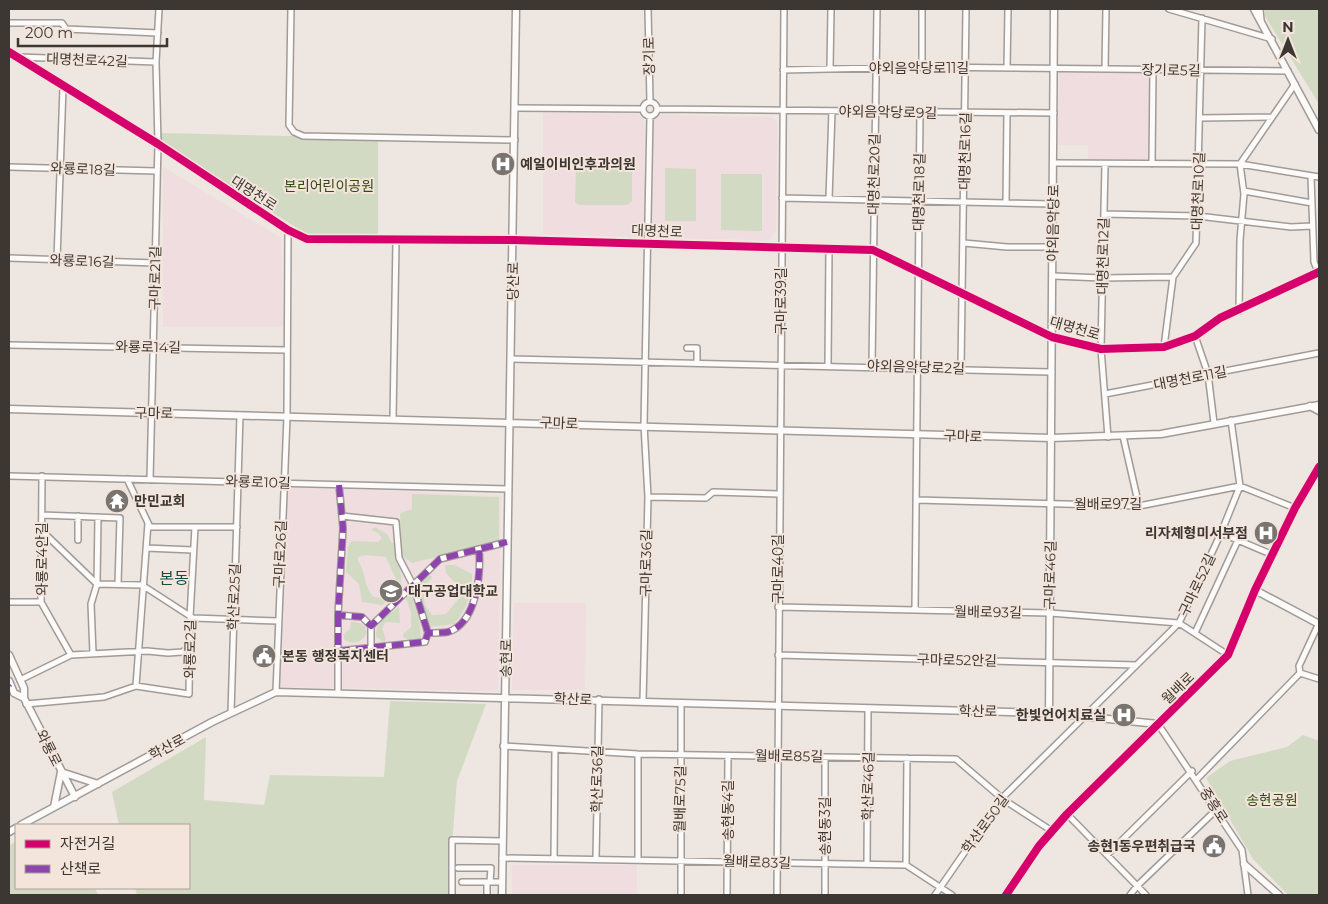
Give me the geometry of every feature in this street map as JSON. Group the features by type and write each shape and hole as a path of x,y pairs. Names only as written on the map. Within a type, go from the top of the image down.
{"main road":[{"name":"당산로","path":"510,422 516,9"},
{"name":"야외음악당로","path":"1051,438 1054,9"},
{"path":"1254,9 1262,20 1319,130"},
{"name":"구마로","path":"9,409 644,425 780,431 1051,438 1161,434 1319,405"},
{"path":"1310,406 1319,411"},
{"name":"송현로","path":"502,895 503,746 510,422"},
{"name":"구마로46길","path":"1049,713 1051,438"},
{"name":"월배로","path":"1006,895 1052,831 1067,814 1228,655 1255,590 1295,508 1319,466"},
{"path":"1255,590 1319,624"},
{"name":"와룡로","path":"9,655 24,688 25,701 75,797"},
{"name":"와룡로","path":"9,683 14,693 25,701"},
{"name":"학산로","path":"23,824 231,713 276,692 599,699 1049,713 1158,724"},
{"path":"54,807 61,772 98,784"},
{"path":"1244,864 1279,895"}],"street":[{"name":"구마로21길","path":"150,480 158,144 156,62 159,9"},
{"path":"291,9 289,125 294,132 303,136 515,140"},
{"name":"장기로","path":"648,9 650,102"},
{"name":"구마로39길","path":"780,431 784,9"},
{"path":"830,68 831,9"},
{"name":"대명천로20길","path":"872,366 877,9"},
{"path":"922,9 922,67"},
{"name":"대명천로16길","path":"963,294 967,68 966,9"},
{"path":"1007,68 1008,9"},
{"path":"1105,69 1106,9"},
{"path":"1169,9 1272,39"},
{"path":"1260,9 1262,20"},
{"name":"대명천로10길","path":"1164,346 1174,277 1196,243 1202,18"},
{"path":"9,22 62,22 66,28 158,33"},
{"name":"대명천로","path":"9,52 158,144 288,230 307,239 396,241 513,240 873,250 1052,338 1101,349 1164,346 1195,336 1220,318 1319,273"},
{"name":"대명천로42길","path":"18,57 156,62"},
{"name":"야외음악당로11길","path":"783,70 922,67 1054,68"},
{"name":"장기로5길","path":"1054,68 1288,71"},
{"path":"1152,164 1153,69"},
{"path":"1239,311 1244,191 1240,164 1295,84"},
{"path":"57,260 62,169 63,87"},
{"path":"650,102 655,104 657,109 656,113 650,116 645,115 643,109 644,105 650,102"},
{"path":"515,108 643,109"},
{"path":"657,109 782,112"},
{"path":"829,199 832,111"},
{"name":"야외음악당로9길","path":"782,112 1054,113"},
{"name":"대명천로18길","path":"915,610 915,435 920,112"},
{"path":"1006,203 1007,113"},
{"name":"대명천로","path":"647,243 650,116"},
{"path":"1200,118 1272,117"},
{"path":"1054,163 1240,164 1319,177"},
{"name":"대명천로12길","path":"1101,349 1105,164"},
{"name":"와룡로18길","path":"9,167 156,171"},
{"path":"1311,177 1314,262 1319,273"},
{"path":"1244,191 1312,203"},
{"path":"782,198 1053,204"},
{"path":"1104,214 1198,216 1290,227 1312,226"},
{"name":"구마로26길","path":"276,692 287,417 288,230"},
{"path":"392,419 396,241"},
{"name":"구마로36길","path":"643,701 648,497 644,425 647,243"},
{"path":"964,243 1007,247 1053,247"},
{"path":"828,365 829,248"},
{"name":"와룡로16길","path":"9,258 155,263"},
{"path":"1052,276 1102,278 1174,277"},
{"path":"961,368 963,294"},
{"path":"1195,336 1208,374 1214,424"},
{"name":"와룡로14길","path":"9,345 287,350"},
{"path":"687,348 697,348 697,362"},
{"path":"1101,349 1108,437"},
{"name":"대명천로11길","path":"1105,394 1319,353"},
{"name":"야외음악당로2길","path":"511,358 961,368 1052,372"},
{"name":"학산로25길","path":"231,713 240,415"},
{"name":"구마로52길","path":"1085,716 1179,623 1221,533 1240,486 1231,420"},
{"name":"구마로40길","path":"777,895 778,494 780,431"},
{"path":"1123,436 1140,506"},
{"name":"와룡로10길","path":"9,476 508,489"},
{"name":"와룡로4안길","path":"42,476 41,602 71,655"},
{"path":"126,478 150,527 237,527"},
{"path":"338,693 338,615 343,528 340,484"},
{"path":"1240,486 1295,508"},
{"name":"월배로97길","path":"916,500 1140,506 1240,486"},
{"path":"648,497 706,498 713,492 778,494"},
{"name":"와룡로4안길","path":"42,514 120,518 118,584"},
{"path":"78,516 78,540"},
{"path":"338,650 426,642 428,633 413,585 399,558 396,522 342,516"},
{"path":"93,653 91,604 97,584 98,517"},
{"path":"136,686 148,523"},
{"name":"와룡로2길","path":"25,701 104,697 136,686 190,694 190,617 195,527"},
{"path":"41,530 97,584 142,585 190,617 278,621"},
{"path":"1221,533 1273,555"},
{"path":"1195,633 1238,540"},
{"path":"371,646 371,626 440,558 507,542"},
{"path":"146,548 193,550"},
{"path":"428,633 448,632 465,620 472,605 480,560 479,549"},
{"path":"9,602 41,602"},
{"name":"월배로93길","path":"778,607 1050,613 1179,623 1228,655"},
{"path":"338,615 362,618 371,626"},
{"path":"1197,779 1283,692 1300,672 1299,666 1319,624"},
{"path":"20,680 71,655 175,652 190,647"},
{"name":"구마로52안길","path":"778,655 1136,665"},
{"path":"1300,672 1319,679"},
{"name":"학산로36길","path":"596,859 599,699"},
{"name":"월배로75길","path":"681,703 679,860 681,895"},
{"name":"학산로46길","path":"867,863 868,708"},
{"name":"학산로50길","path":"935,895 1002,798 1085,716"},
{"name":"중흥로","path":"1158,724 1192,771 1242,850 1248,895"},
{"name":"월배로85길","path":"503,746 638,754 956,759 1002,798 1052,831"},
{"path":"554,859 555,749"},
{"path":"638,754 638,860"},
{"name":"송현동4길","path":"727,895 728,756"},
{"name":"송현동3길","path":"825,757 825,895"},
{"path":"906,865 907,758"},
{"path":"1107,855 1192,771"},
{"path":"1130,895 1217,809"},
{"path":"1067,814 1146,895"},
{"path":"452,895 452,840 503,841"},
{"name":"월배로83길","path":"502,858 906,865 952,895"},
{"path":"458,868 491,868 487,895"},
{"path":"462,882 502,882"}],"shaded area":[{"path":"1059,72 1149,73 1148,160 1088,160 1088,145 1058,145"},
{"path":"543,113 638,114 644,120 645,232 636,237 543,234"},
{"path":"657,115 771,117 777,122 776,230 769,240 657,238 652,231 654,121"},
{"path":"163,167 281,238 283,327 163,327"},
{"name":"대구공업대학교","path":"285,487 501,495 498,691 280,687"},
{"path":"514,603 586,603 585,690 512,690"},
{"path":"512,865 637,865 637,895 512,895"}],"green space":[{"path":"1265,9 1319,9 1319,104 1265,16"},
{"name":"본리어린이공원","path":"161,133 378,138 378,235 307,234 161,144"},
{"path":"581,165 627,166 632,171 632,201 627,205 579,205 575,202 576,169"},
{"path":"665,168 696,169 696,221 665,221"},
{"path":"721,174 762,174 762,231 721,230"},
{"path":"412,494 499,497 499,540 494,543 412,563 402,556 400,513 412,509"},
{"path":"375,527 387,534 392,543 395,543 401,571 400,584 397,591 382,605 362,602 359,584 346,572 348,546 352,541 378,542 382,538 378,533 371,530","holes":["366,555 386,557 396,579 394,586 383,598 374,597 368,589 358,557"]},
{"path":"455,565 472,574 470,594 462,613 454,624 430,627 424,616 416,586 422,578 431,575 432,578 423,588 425,605 432,615 446,614 460,597 461,589 446,573 445,566"},
{"path":"411,595 419,619 421,639 409,640 403,637 403,634 411,627 411,612 406,598"},
{"path":"399,607 400,623 386,622 382,628 386,640 384,642 376,637 377,628 387,616"},
{"path":"351,622 361,624 367,632 358,642 348,642 343,635 350,629"},
{"path":"390,701 486,704 457,781 448,895 137,895 135,889 190,889 190,824 119,824 112,792 206,737 204,800 264,805 270,775 384,777"},
{"name":"송현공원","path":"1303,735 1319,741 1319,895 1288,895 1253,859 1206,778 1230,761 1287,747"},
{"path":"15,842 15,889 95,889 98,895 9,895 9,846"}],"marked path":[{"path":"339,485 343,528 338,615 362,617 371,626 440,559 507,542"},
{"path":"338,615 338,651 425,642 428,633 448,632 458,627 471,608 478,584 479,549"},
{"path":"413,585 428,633"}],"cycle path":[{"path":"9,52 158,144 288,230 307,239 513,240 873,250 1052,337 1101,349 1164,347 1195,336 1220,318 1319,272"},
{"path":"1006,895 1039,846 1067,814 1228,655 1255,590 1295,508 1319,467"}],"place":[{"name":"예일이비인후과의원","path":"503,164"},
{"name":"만민교회","path":"117,501"},
{"name":"리자체형미서부점","path":"1266,533"},
{"name":"대구공업대학교","path":"391,591"},
{"name":"본동 행정복지센터","path":"264,656"},
{"name":"한빛언어치료실","path":"1124,715"},
{"name":"송현1동우편취급국","path":"1214,846"}],"district":[{"name":"본동","path":"174,578"}]}
